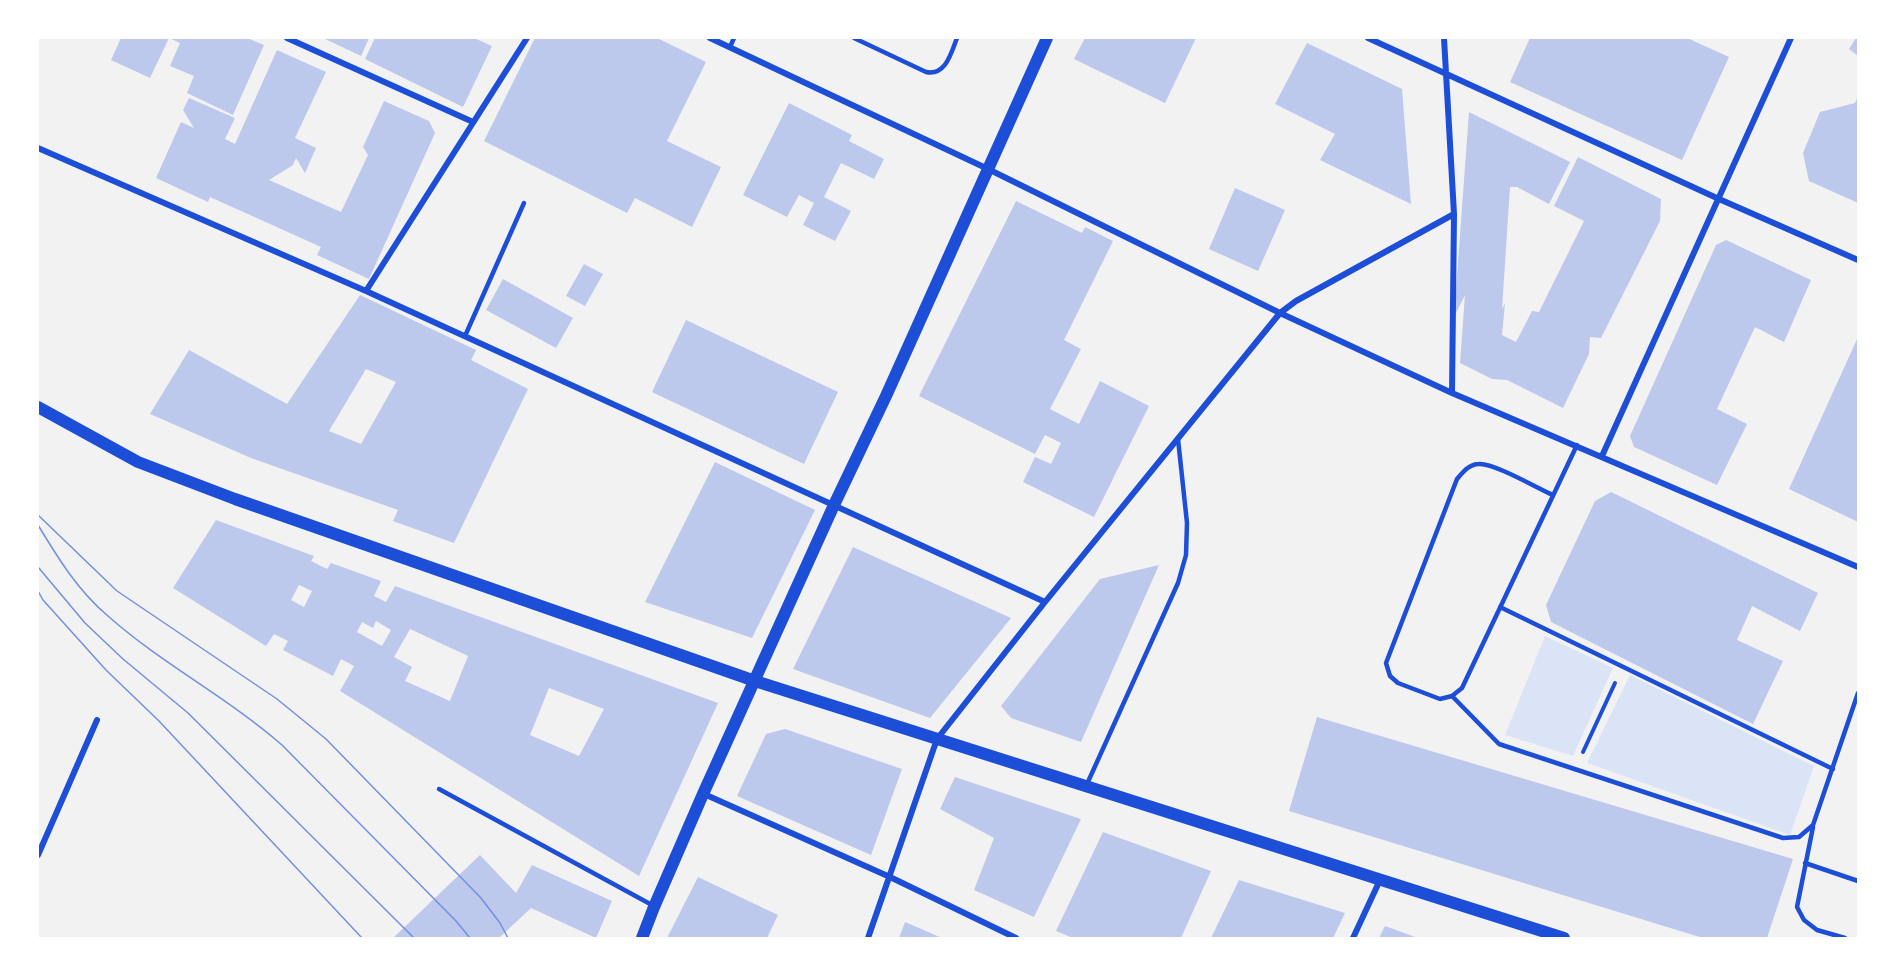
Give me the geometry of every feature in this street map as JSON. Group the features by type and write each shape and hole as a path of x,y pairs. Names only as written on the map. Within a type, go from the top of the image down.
{"main road":[{"path":"642,939 703,794 1047,38"},
{"path":"38,407 138,462 235,499 754,681 1564,939"}],"street":[{"path":"286,38 473,122"},
{"path":"366,291 527,38"},
{"path":"710,38 988,169 1280,312 1452,393 1858,567"},
{"path":"1368,38 1858,260"},
{"path":"1443,38 1454,214 1452,393"},
{"path":"1602,456 1791,38"},
{"path":"38,148 366,291 1045,602"},
{"path":"868,939 937,739 1045,602 1280,312 1454,214"},
{"path":"38,855 97,720"},
{"path":"703,794 890,877 1016,939"},
{"path":"1353,939 1380,880"}],"lane":[{"path":"730,47 734,38"},
{"path":"854,38 932,73 945,66 957,38"},
{"path":"465,336 524,203"},
{"path":"1086,787 1178,583 1186,555 1187,524 1178,438"},
{"path":"1553,495 1498,469 1480,464 1466,468 1456,479 1386,663 1390,676 1398,683 1440,699 1452,696 1462,688 1577,445"},
{"path":"1500,607 1833,769"},
{"path":"1845,939 1817,930 1804,920 1797,907 1813,825 1858,693"},
{"path":"1452,696 1499,744 1783,838 1799,837 1813,825"},
{"path":"438,789 654,907"},
{"path":"1805,863 1858,881"}],"path":[{"path":"1575,770 1623,667"}],"shaded area":[{"path":"1545,636 1613,668 1573,756 1505,735"},
{"path":"1630,675 1814,766 1790,835 1587,763"}],"building":[{"path":"121,38 169,38 150,78 111,60"},
{"path":"169,38 247,38 264,45 233,115 187,93 194,76 170,66 180,43"},
{"path":"323,38 369,38 361,56"},
{"path":"375,38 474,38 492,46 463,107 365,59"},
{"path":"535,38 657,38 706,62 667,141 721,167 692,227 635,198 627,213 484,141"},
{"path":"1085,38 1196,38 1165,103 1074,59"},
{"path":"1530,38 1687,38 1729,57 1682,160 1510,82"},
{"path":"1858,38 1858,56 1849,49"},
{"path":"1307,43 1402,89 1411,204 1320,160 1335,134 1275,104"},
{"path":"277,50 326,72 295,138 316,148 305,173 296,158 293,165 269,180 341,212 368,155 363,147 384,101 429,121 435,133 369,279 317,255 321,247 210,197 208,202 156,178 181,122 194,128 183,110 189,98 235,118 225,139 235,144"},
{"path":"1858,96 1858,203 1809,181 1803,153 1820,112 1855,103"},
{"path":"789,103 852,135 849,141 884,159 874,179 841,163 824,197 851,211 835,241 803,225 814,203 799,195 787,217 743,195"},
{"path":"1469,112 1570,162 1549,204 1517,187 1510,187 1502,335 1516,342 1532,311 1539,312 1584,221 1554,206 1578,157 1661,199 1660,221 1601,338 1590,337 1589,354 1563,408 1507,380 1492,379 1460,363 1465,295 1454,317"},
{"path":"1235,188 1285,210 1258,271 1209,249"},
{"path":"1016,201 1082,233 1085,227 1113,241 1064,340 1081,349 1050,409 1079,424 1100,381 1149,406 1094,517 1023,482 1035,457 1051,464 1061,443 1045,435 1035,454 919,396"},
{"path":"1726,240 1811,280 1784,342 1755,327 1717,409 1747,424 1717,485 1634,447 1630,436 1716,245"},
{"path":"584,264 603,274 585,306 566,296"},
{"path":"503,279 573,318 556,348 486,310"},
{"path":"360,295 476,350 471,360 528,389 454,543 393,521 398,510 251,458 150,414 189,350 287,404","holes":["366,369 396,382 361,444 329,431"]},
{"path":"686,320 838,392 804,464 652,392"},
{"path":"1858,337 1858,522 1789,489"},
{"path":"715,462 815,510 752,638 645,602"},
{"path":"1611,492 1818,593 1800,631 1752,606 1737,640 1783,661 1753,724 1551,622 1546,605 1595,501"},
{"path":"216,520 314,556 311,561 327,569 331,563 381,581 374,596 386,602 395,586 718,703 639,876 340,691 354,666 341,659 333,676 283,650 288,641 274,634 266,646 173,588","holes":["299,585 312,591 304,607 291,600","376,621 391,630 382,646 357,632 362,622 373,628","410,629 468,656 450,701 405,681 412,667 394,657","549,688 604,709 579,756 530,735"]},
{"path":"853,547 1011,618 930,718 793,669"},
{"path":"1159,565 1081,742 1011,718 1001,706 1100,579"},
{"path":"1317,717 1793,859 1767,938 1703,938 1289,811"},
{"path":"785,729 902,769 871,855 737,796 766,734"},
{"path":"955,777 1081,819 1034,917 974,890 994,838 940,809"},
{"path":"1103,832 1211,871 1181,938 1073,938 1056,931"},
{"path":"480,855 516,893 532,865 612,901 596,938 531,908 499,938 393,938"},
{"path":"698,877 778,915 767,938 667,938"},
{"path":"1239,880 1345,913 1333,938 1211,938"},
{"path":"905,922 942,938 899,938"},
{"path":"1385,926 1418,938 1379,938"}],"tram line":[{"path":"38,515 117,591 277,699 326,739 481,898 508,938"},
{"path":"38,525 69,574 97,606 150,650 239,711 282,745 456,921 470,938"},
{"path":"38,567 85,623 123,659 188,713 414,938"},
{"path":"38,591 43,600 106,670 159,721 362,938"}]}
